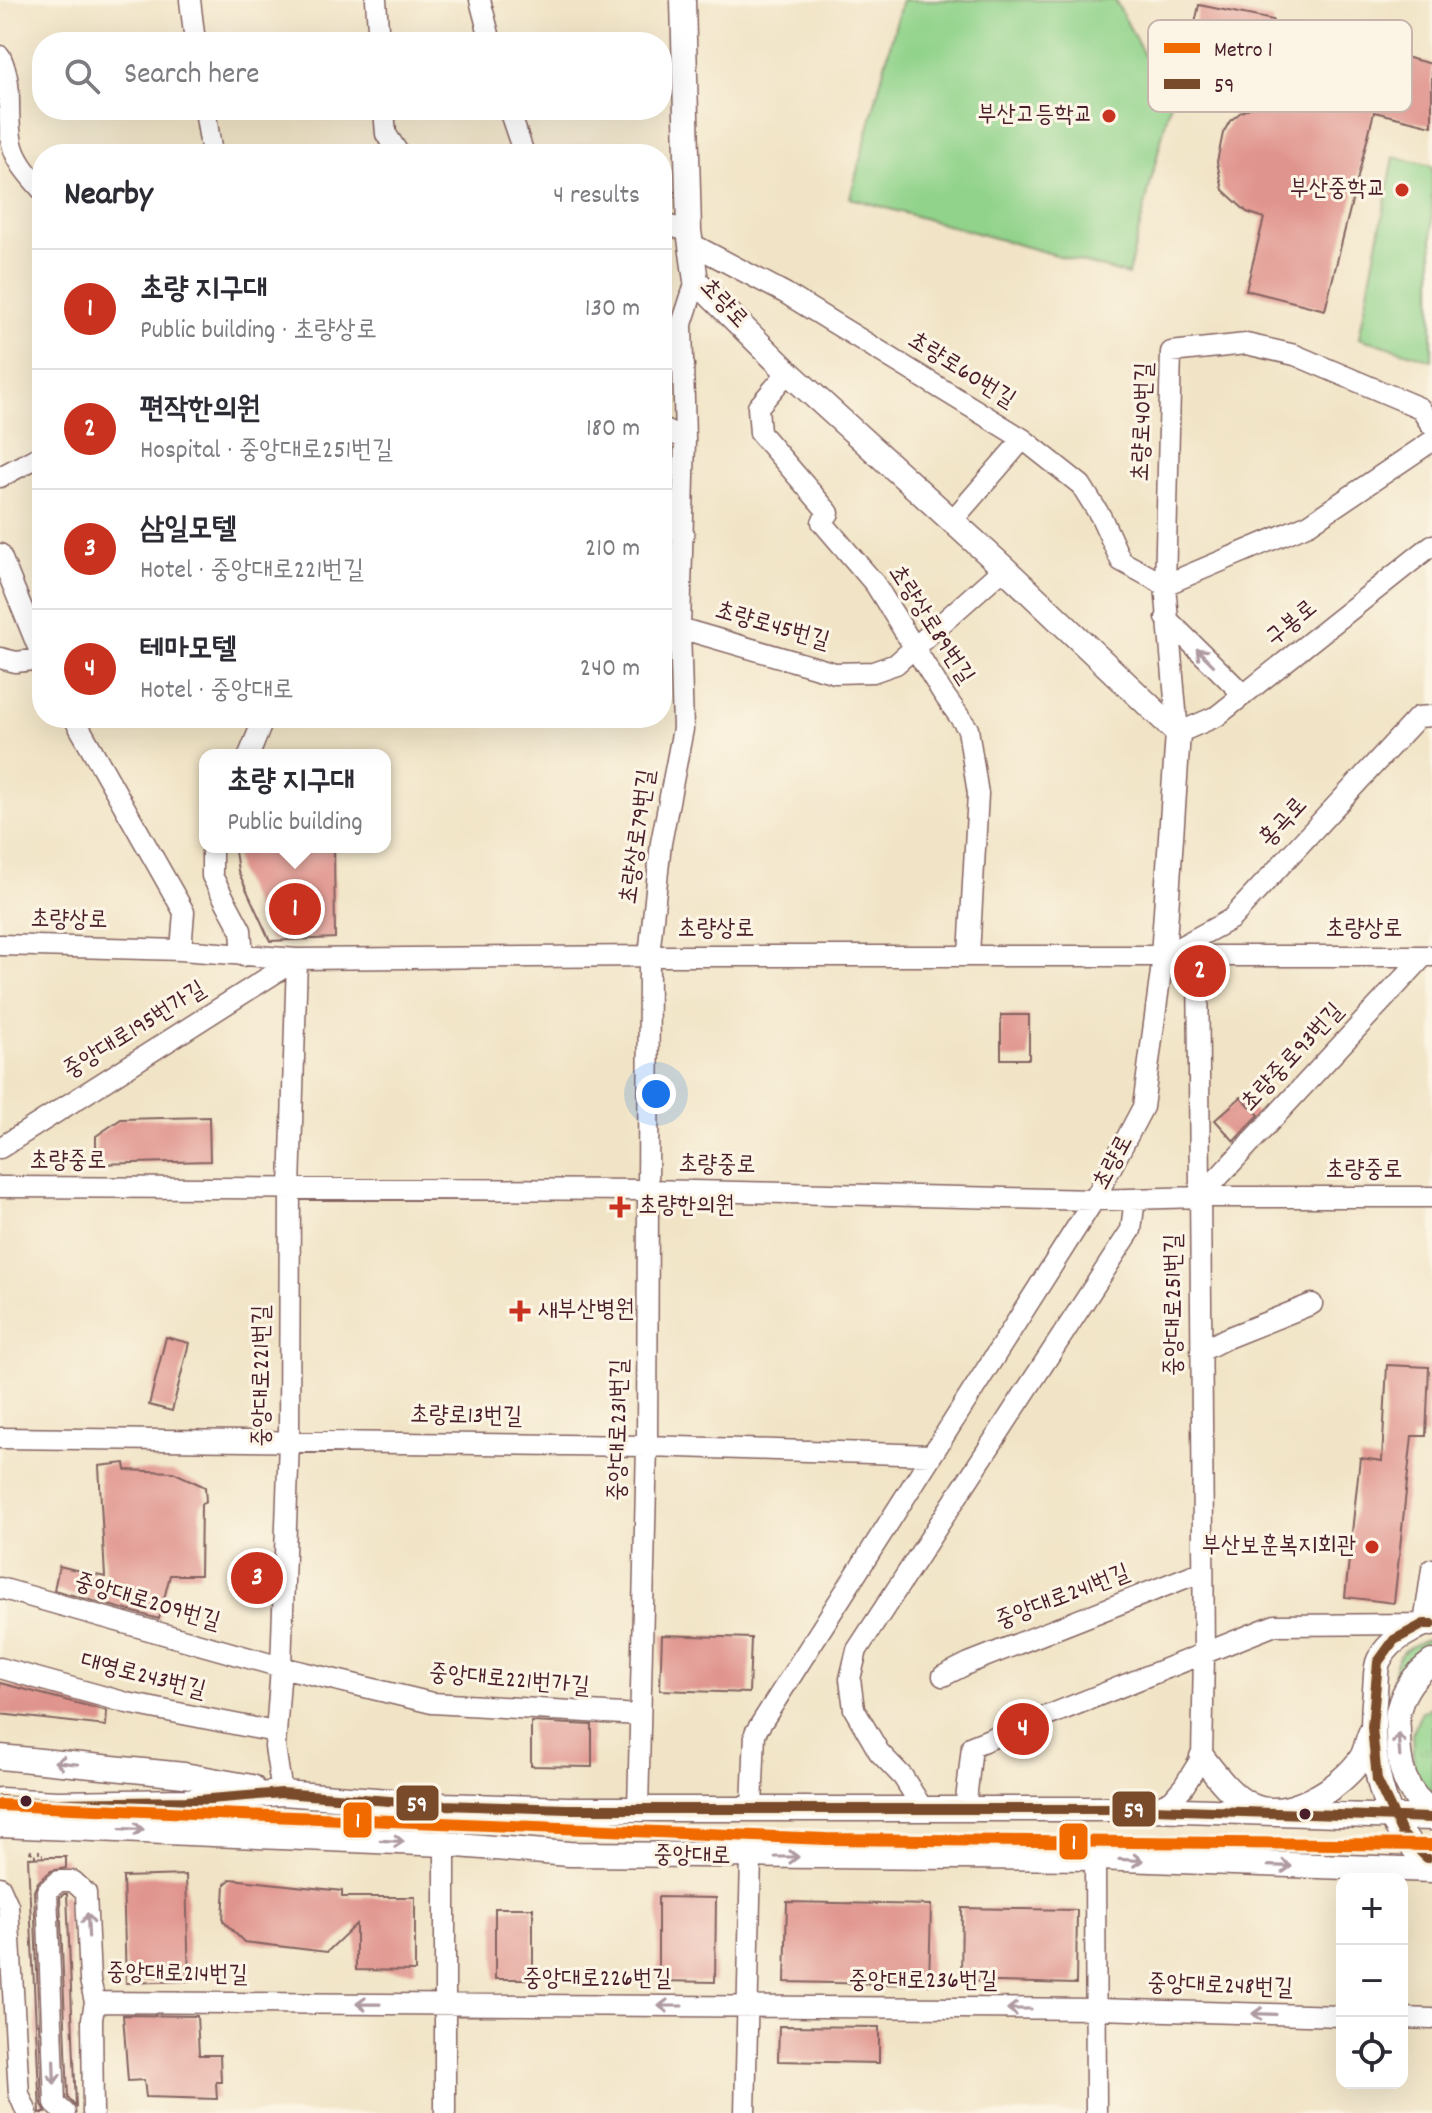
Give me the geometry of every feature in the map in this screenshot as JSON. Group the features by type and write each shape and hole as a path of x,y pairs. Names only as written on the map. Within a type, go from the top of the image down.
{"main road":[{"name":"초량로","path":"683,0 690,237 696,281 788,372 1004,568 1178,733 1163,956"},
{"path":"1428,1624 1394,1640 1378,1662 1372,1727 1377,1780 1393,1817 1403,1835 1432,1861"},
{"path":"1432,1662 1410,1682 1398,1710 1398,1751 1405,1781 1418,1802 1432,1811"},
{"path":"1202,1757 1236,1797 1271,1812 1312,1798 1348,1774 1363,1755 1372,1727"},
{"name":"중앙대로","path":"0,1757 184,1775 282,1793 443,1805 638,1809 1152,1809 1432,1818"},
{"name":"중앙대로","path":"0,1800 57,1803 186,1801 282,1793"},
{"name":"중앙대로","path":"0,1825 445,1844 569,1854 1095,1858 1432,1870"}],"street":[{"path":"190,0 194,32"},
{"path":"376,0 378,32"},
{"path":"480,0 488,32"},
{"path":"0,56 9,75 12,143 23,169 32,179"},
{"path":"207,120 210,144"},
{"path":"385,120 386,134 392,144"},
{"path":"512,120 521,144"},
{"name":"초량로60번길","path":"672,229 785,293 1023,439 1081,485 1101,517 1121,561 1165,585"},
{"name":"초량상로79번길","path":"672,619 684,534 682,324 696,281"},
{"name":"초량로40번길","path":"1178,733 1165,585 1171,352 1246,344 1295,355 1420,408 1432,426"},
{"path":"672,361 684,365"},
{"name":"초량상로89번길","path":"788,372 758,407 760,433 829,513 822,522 875,584 968,729 978,794 969,955"},
{"path":"672,433 685,439"},
{"path":"951,522 1023,439"},
{"path":"1165,585 1309,524 1432,441"},
{"path":"0,477 32,460"},
{"path":"672,528 684,534"},
{"name":"구봉로","path":"1178,733 1217,716 1432,545"},
{"path":"0,554 32,633"},
{"name":"초량로45번길","path":"672,626 835,673 873,672 896,664 1004,568"},
{"path":"1166,618 1244,695"},
{"name":"초량상로79번길","path":"649,956 661,843 683,729 672,635"},
{"path":"0,658 16,662 32,660"},
{"name":"홍곡로","path":"1163,956 1231,919 1418,717 1432,716"},
{"path":"80,728 184,912 181,950"},
{"path":"251,749 260,728"},
{"path":"212,853 212,876 241,930 243,956"},
{"name":"초량상로","path":"0,945 181,950 297,959 1428,956"},
{"name":"중앙대로231번길","path":"638,1809 647,1446 649,956"},
{"name":"초량로","path":"752,1808 755,1733 1094,1200 1143,1107 1163,956"},
{"name":"중앙대로251번길","path":"1198,956 1204,1654 1202,1757"},
{"name":"초량중로93번길","path":"1200,1197 1428,956"},
{"name":"중앙대로195번가길","path":"0,1148 297,959"},
{"name":"중앙대로221번길","path":"282,1793 275,1732 281,1667 289,1440 290,1189 297,959"},
{"name":"초량중로","path":"0,1187 647,1190 1094,1200 1432,1197"},
{"path":"923,1809 903,1777 879,1752 854,1709 850,1679 857,1650 1131,1230 1135,1199"},
{"path":"1201,1351 1312,1304"},
{"name":"초량로13번길","path":"0,1438 647,1446 932,1455"},
{"path":"965,1810 972,1746 1275,1625 1428,1624 1432,1569"},
{"name":"중앙대로241번길","path":"943,1676 1203,1571"},
{"name":"중앙대로209번길","path":"0,1588 281,1667"},
{"name":"중앙대로221번가길","path":"281,1667 432,1703 640,1715"},
{"name":"대영로243번길","path":"0,1668 127,1703 275,1732"},
{"path":"1152,1809 1172,1800 1202,1757"},
{"path":"445,1844 445,2113"},
{"path":"745,2113 751,1857"},
{"path":"1095,1858 1096,2113"},
{"name":"중앙대로214번길","path":"65,2113 55,2104 47,1891 59,1881 73,1881 86,1893 90,1980 95,2002 446,2005"},
{"path":"0,1887 8,1905 19,2094 27,2113"},
{"path":"93,2113 92,2019 95,2002"},
{"name":"중앙대로226번길","path":"446,2005 748,2006"},
{"name":"중앙대로236번길","path":"748,2006 1097,2009"},
{"name":"중앙대로248번길","path":"1097,2009 1336,2016"},
{"path":"1408,2018 1432,2019"}],"path":[{"path":"28,1856 40,1855 40,1852 31,1852 31,1856 43,1855"}],"green space":[{"path":"902,0 1115,0 1148,62 1148,112 1168,112 1128,275 850,198"},
{"path":"1394,157 1432,166 1432,360 1359,338"},
{"path":"1432,1639 1432,1648 1409,1667 1396,1685 1393,1683 1395,1665 1403,1653 1415,1644"},
{"path":"1432,1706 1432,1801 1414,1775 1412,1734 1421,1713"}],"building":[{"path":"1199,5 1273,20 1196,20"},
{"path":"1412,59 1432,64 1432,126 1374,112 1412,112"},
{"path":"1241,112 1374,112 1325,310 1246,290 1264,218 1247,212 1223,190 1217,162 1223,133 1230,121"},
{"path":"235,853 334,853 335,938 270,941 238,871"},
{"path":"1001,1015 1029,1015 1029,1059 1001,1059"},
{"path":"1241,1097 1259,1115 1234,1141 1215,1120"},
{"path":"209,1117 210,1161 96,1164 96,1136 121,1119"},
{"path":"166,1337 189,1343 172,1411 149,1405"},
{"path":"1387,1365 1429,1367 1426,1436 1412,1436 1394,1603 1345,1597 1360,1458 1382,1461"},
{"path":"125,1463 126,1470 173,1472 205,1487 206,1502 201,1504 200,1575 170,1575 159,1619 54,1590 59,1566 105,1577 99,1466"},
{"path":"662,1635 751,1638 749,1693 660,1690"},
{"path":"0,1683 107,1711 106,1726 0,1714"},
{"path":"531,1722 592,1725 592,1767 531,1766"},
{"path":"66,1857 66,1868 51,1871 38,1882 34,1891 42,2104 46,2113 40,2113 28,1858"},
{"path":"186,1875 189,1981 126,1983 123,1877"},
{"path":"231,1879 342,1891 342,1897 415,1897 415,1971 356,1970 356,1924 327,1952 244,1942 223,1921 225,1884"},
{"path":"67,1894 76,2107 68,2098 60,1897"},
{"path":"658,1897 716,1898 715,1982 658,1981"},
{"path":"787,1902 931,1905 929,1985 785,1982"},
{"path":"495,1908 533,1908 533,1979 495,1979"},
{"path":"962,1908 1077,1910 1076,1984 961,1981"},
{"path":"123,2015 197,2016 199,2055 220,2055 221,2082 216,2082 217,2099 146,2097 144,2080 128,2081"},
{"path":"779,2026 879,2027 879,2063 778,2061"}],"metro line":[{"name":"1","path":"0,1805 826,1839 1432,1845"}],"transit line":[{"name":"59","path":"1427,1858 1403,1835 1377,1780 1372,1727 1378,1662 1394,1640 1424,1624 1432,1624"},
{"name":"59","path":"0,1800 57,1803 186,1801 282,1793 443,1805 567,1809 1152,1809 1432,1818"}],"place":[{"name":"부산고등학교","path":"1109,116"},
{"name":"부산중학교","path":"1402,190"},
{"name":"초량 지구대","path":"295,909"},
{"name":"편작한의원","path":"1200,971"},
{"name":"초량한의원","path":"620,1207"},
{"name":"새부산병원","path":"520,1311"},
{"name":"부산보훈복지회관","path":"1372,1547"},
{"name":"삼일모텔","path":"257,1578"},
{"name":"테마모텔","path":"1023,1729"}]}
